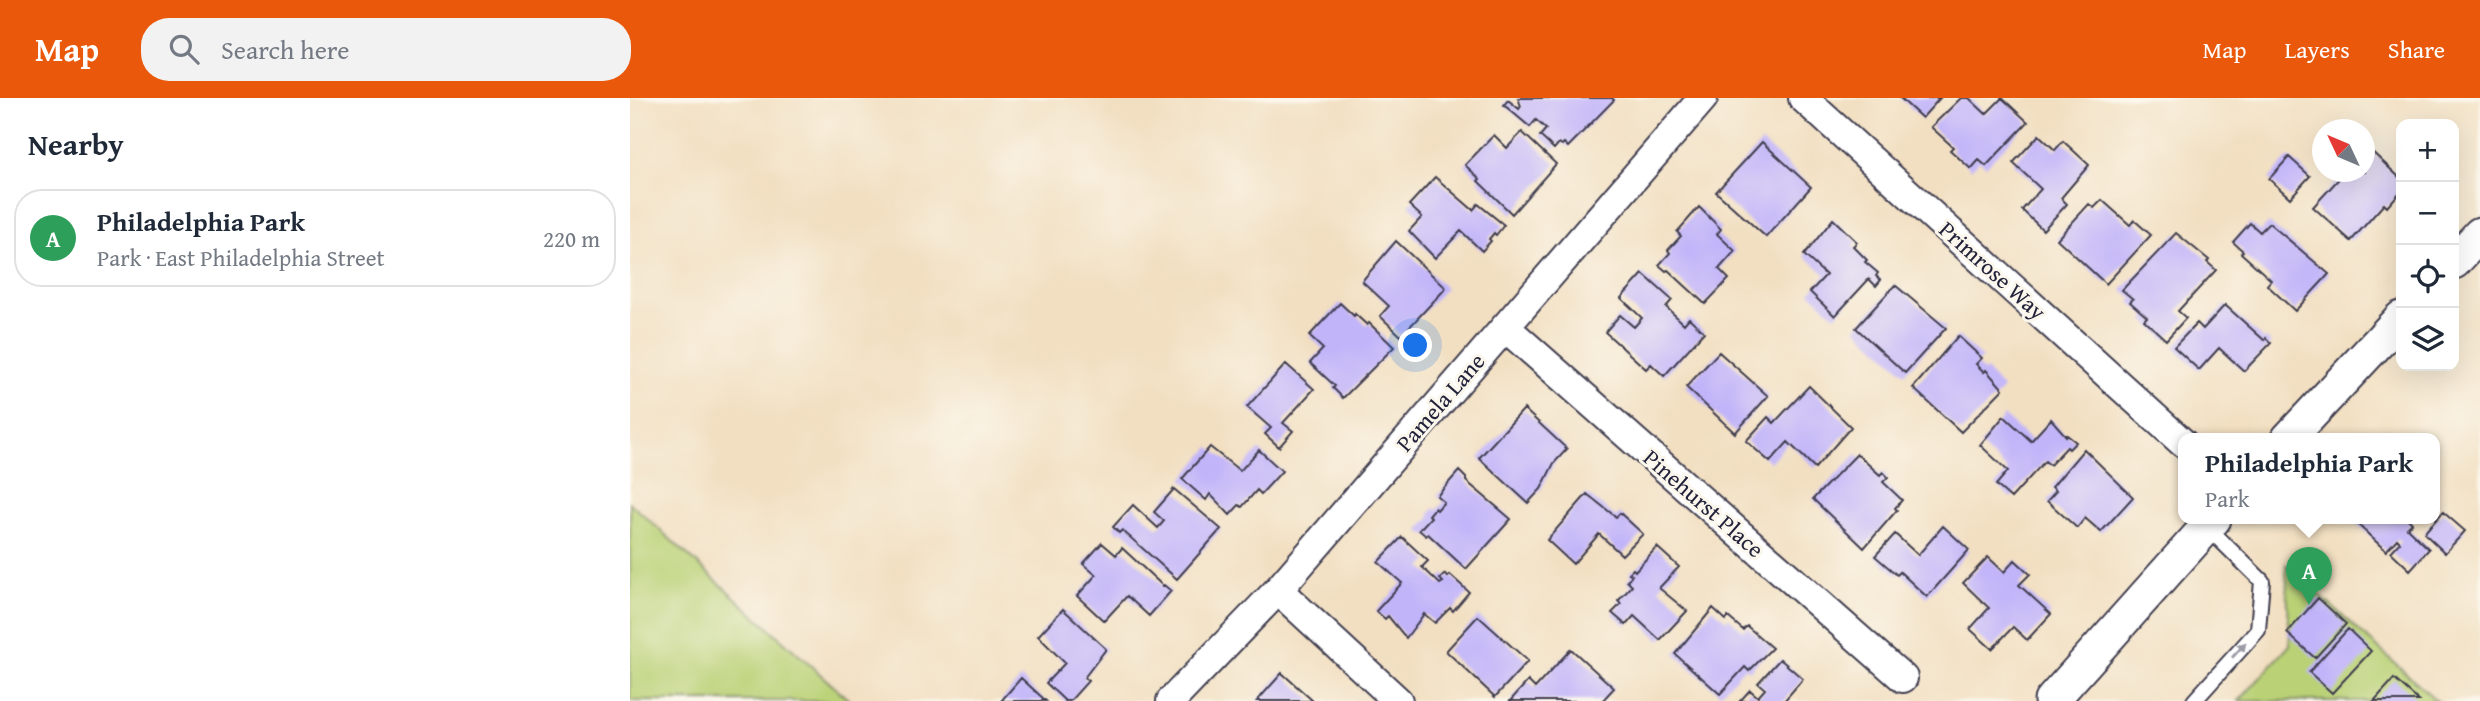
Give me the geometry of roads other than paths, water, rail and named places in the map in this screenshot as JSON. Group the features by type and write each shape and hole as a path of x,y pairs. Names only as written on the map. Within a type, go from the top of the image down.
{"street":[{"name":"Pamela Lane","path":"1171,701 1278,590 1703,98"},
{"name":"Primrose Way","path":"1802,98 2178,438"},
{"path":"2459,257 2480,234"},
{"path":"2294,433 2396,323"},
{"name":"Pinehurst Place","path":"1505,327 1903,678"},
{"path":"2051,701 2209,524"},
{"path":"1278,590 1398,701"}],"lane":[{"path":"2194,701 2258,630 2262,581 2211,524"}],"place":[{"name":"Philadelphia Park","path":"2309,605"}]}
